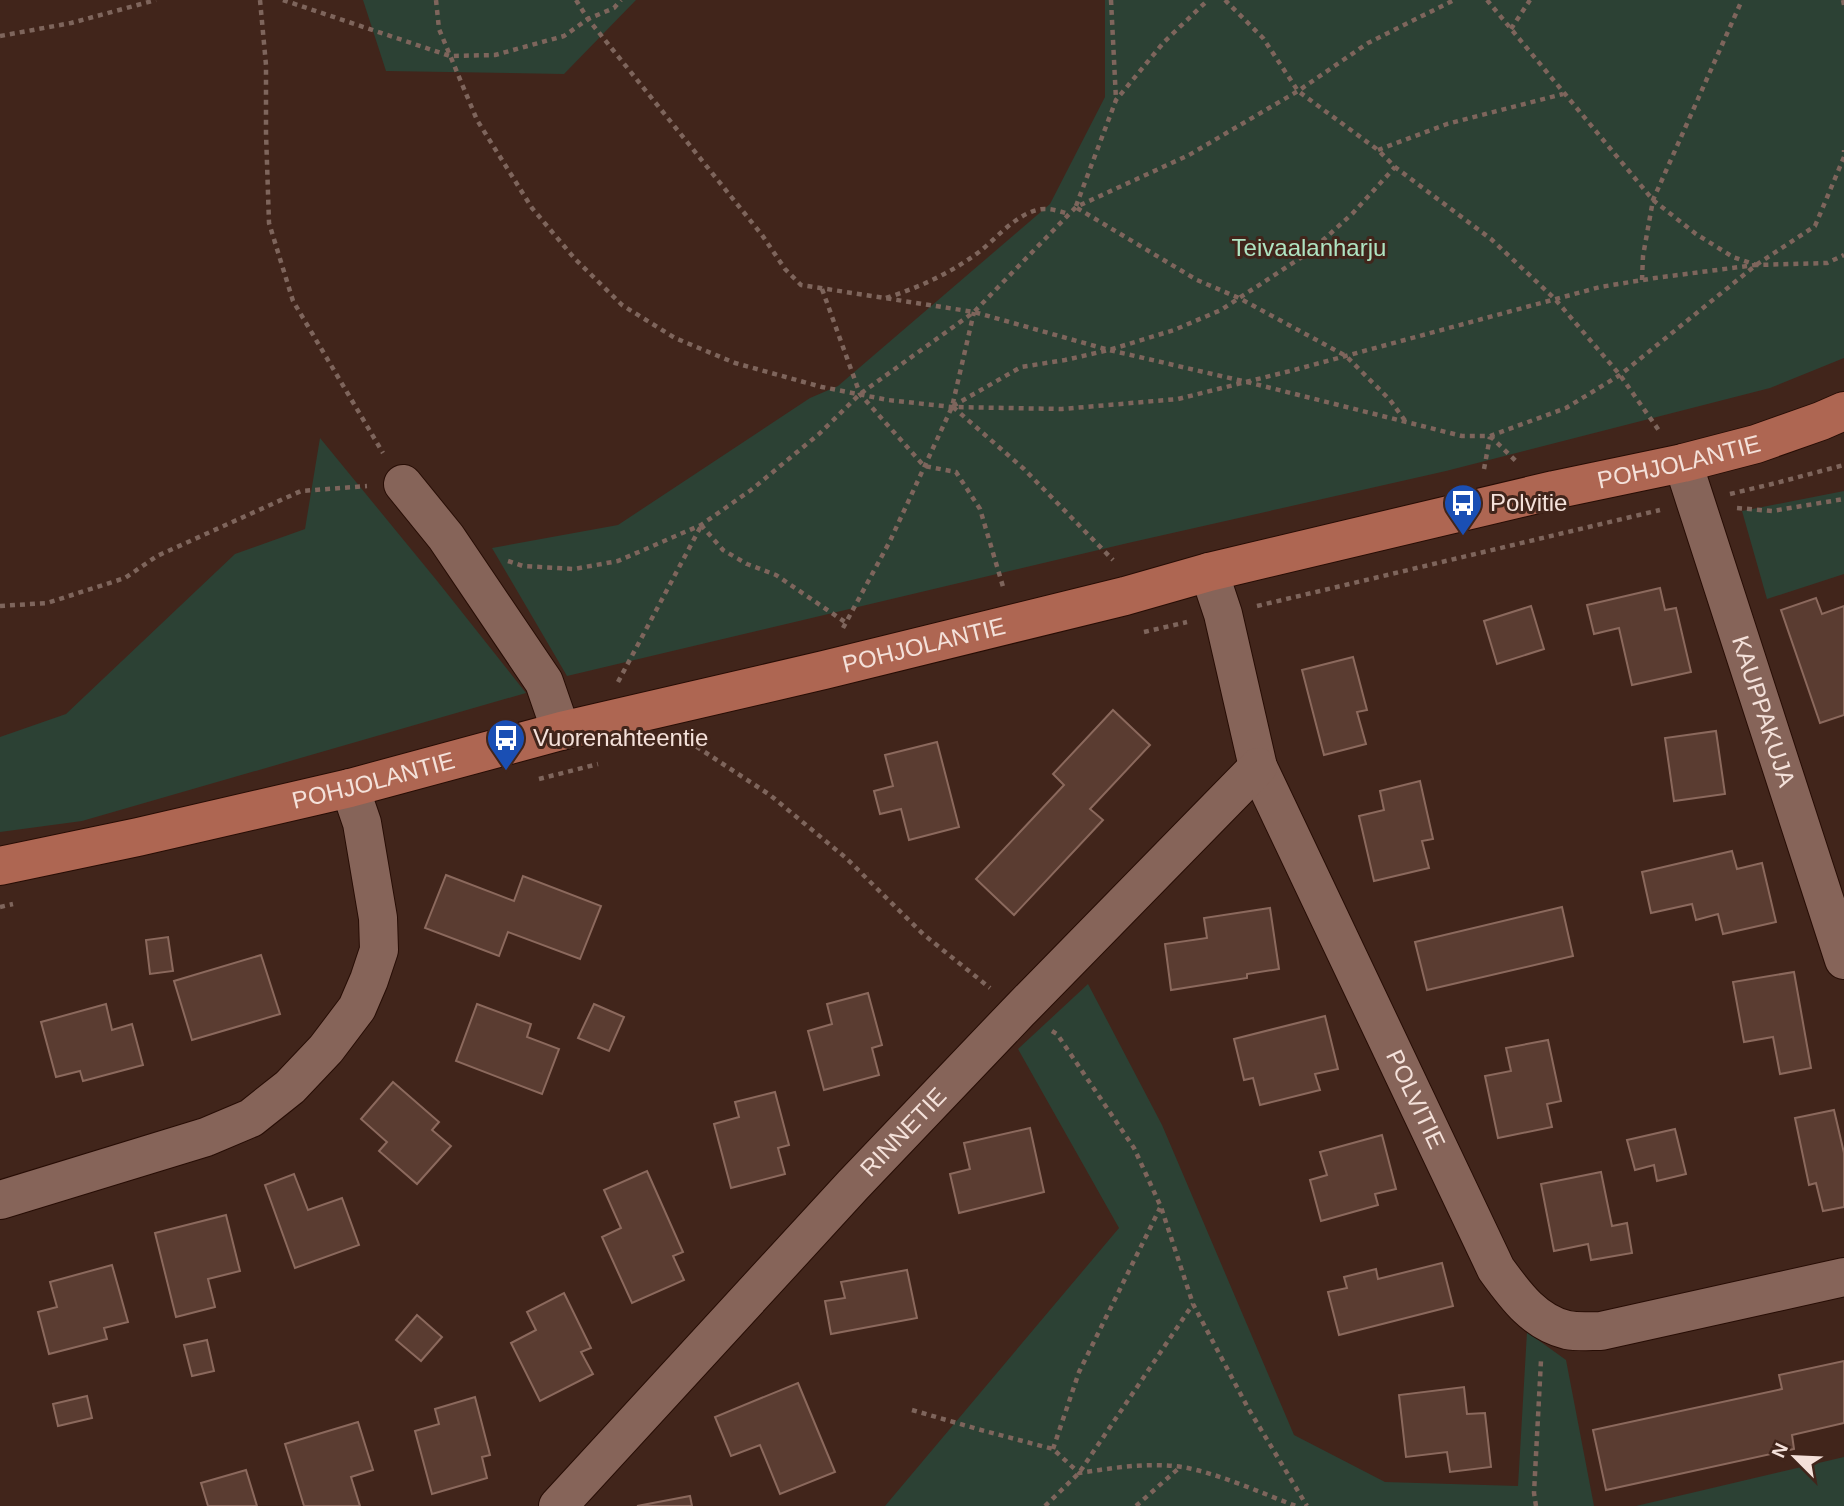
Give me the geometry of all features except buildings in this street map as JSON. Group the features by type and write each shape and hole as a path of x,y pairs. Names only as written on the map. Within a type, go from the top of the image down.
{"main road":[{"name":"POHJOLANTIE","path":"0,866 350,788 561,732 1125,596 1209,572 1555,490 1674,451 1756,444 1844,411"}],"street":[{"name":"KAUPPAKUJA","path":"1674,451 1694,501 1844,960"},
{"path":"403,484 446,537 544,682 561,732"},
{"name":"POLVITIE","path":"1209,572 1223,614 1258,767 1496,1269 1517,1299 1543,1321 1568,1330 1601,1331 1844,1277"},
{"name":"RINNETIE","path":"558,1506 853,1185 1258,767"},
{"path":"0,1200 206,1137 251,1118 290,1087 326,1049 357,1008 379,950 378,918 362,823 350,788"}],"path":[{"path":"0,36 71,23 156,0"},
{"path":"0,606 47,603 125,578 157,556 301,491 403,484 293,301 269,223 266,65 260,0"},
{"path":"283,0 450,56 495,55 564,36 588,19 614,8 621,0"},
{"path":"436,0 439,29 477,120 533,208 575,259 622,305 675,338 735,363 822,387 888,400 952,407 1062,410 1178,399 1600,287 1756,265 1827,263 1844,256"},
{"path":"576,0 588,19 762,235 785,269 801,285 974,312 1108,350 1462,436 1490,436 1566,408 1620,375 1756,265 1815,226 1844,157 1844,150"},
{"path":"1111,0 1116,100"},
{"path":"1076,207 1116,100 1164,42 1208,0"},
{"path":"1225,0 1262,38 1298,91 1491,239 1555,299 1620,375 1674,451"},
{"path":"498,556 523,566 573,569 618,561 701,525 751,490 819,434 860,394 974,312 1076,207 1189,155 1298,91 1368,43 1454,0"},
{"path":"1488,0 1653,200 1696,234 1733,257 1756,265"},
{"path":"1511,29 1530,0"},
{"path":"1642,280 1643,256 1653,200 1742,0"},
{"path":"1378,150 1447,124 1563,94"},
{"path":"952,407 1021,367 1108,350 1174,330 1221,310 1311,251 1353,213 1395,167"},
{"path":"1076,207 1197,280 1239,299 1346,356 1390,400 1407,423"},
{"path":"885,299 919,287 962,264 1022,216 1039,209 1069,214"},
{"path":"822,289 860,394 924,466 956,472 980,509 1013,623"},
{"path":"824,670 845,622 890,541 952,407 974,312"},
{"path":"952,407 1024,469 1115,561"},
{"path":"1490,436 1517,463"},
{"path":"1483,471 1490,436"},
{"path":"1694,501 1773,511 1844,499"},
{"path":"701,525 723,550 747,564 776,575 845,622"},
{"path":"602,722 622,672 701,525"},
{"path":"688,741 770,795 846,858 923,934 1019,1012 1057,1034 1134,1148 1161,1207 1193,1304 1248,1408 1307,1506"},
{"path":"1053,1449 1079,1372 1161,1207"},
{"path":"1045,1506 1079,1473 1193,1304"},
{"path":"1536,1506 1534,1493 1543,1321"},
{"path":"912,1410 1053,1449 1079,1473"},
{"path":"1079,1473 1137,1465 1180,1467 1296,1506"},
{"path":"1136,1506 1180,1467"}],"green space":[{"path":"363,0 636,0 564,74 386,71"},
{"name":"Teivaalanharju","path":"1105,0 1844,0 1844,358 1770,388 1446,471 1128,543 567,676 492,548 618,525 810,398 838,386 1050,204 1105,97"},
{"path":"320,438 526,693 82,821 0,832 0,737 66,714 235,554 305,529"},
{"path":"1844,491 1844,574 1767,599 1742,511"},
{"path":"1088,984 1162,1125 1294,1435 1385,1482 1518,1486 1527,1332 1566,1360 1594,1506 885,1506 1119,1228 1018,1049"},
{"path":"1844,1457 1844,1506 1636,1506"}],"place":[{"name":"Polvitie","path":"1463,537"},
{"name":"Vuorenahteentie","path":"506,772"}]}
